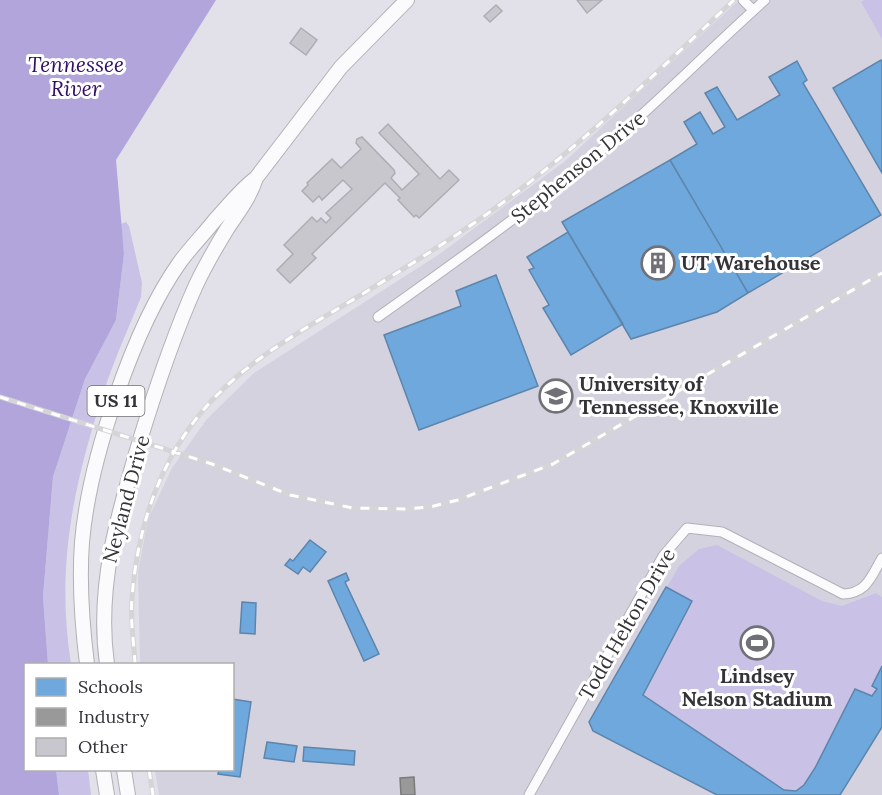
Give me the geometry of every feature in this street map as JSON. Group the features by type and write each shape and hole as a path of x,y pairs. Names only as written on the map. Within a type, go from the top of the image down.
{"main road":[{"name":"Neyland Drive","path":"87,663 81,597 82,541 94,472 123,378 144,327 180,261 240,190 256,178 341,67 407,0"},
{"name":"Neyland Drive","path":"107,663 103,633 106,573 117,519 154,395 166,357 196,284 227,229 249,197 256,178"},
{"path":"103,771 107,795"},
{"path":"124,771 128,795"}],"street":[{"path":"743,0 753,10"},
{"name":"Stephenson Drive","path":"378,317 492,236 603,149 765,0"},
{"name":"Todd Helton Drive","path":"529,795 663,556 687,528 722,532 843,594 856,593 866,586 882,558"}],"shaded area":[{"name":"University of Tennessee, Knoxville","path":"739,0 882,0 882,795 159,795 155,771 234,771 234,663 140,663 138,572 148,519 172,468 207,419 254,373 438,255 564,162"},
{"path":"882,0 882,39 861,2"},
{"path":"126,222 129,226 142,283 141,297 107,382 77,487 71,521 65,591 71,663 48,663 43,597 53,477 85,379 116,320 124,254 121,224"},
{"name":"Lindsey Nelson Stadium","path":"717,545 822,601 842,606 876,593 882,597 882,727 840,795 718,795 593,731 589,722 679,566 699,549"},
{"path":"56,771 88,771 91,795 59,795"}],"water":[{"name":"Tennessee River","path":"0,0 216,0 116,160 124,254 116,320 85,379 53,477 43,597 48,663 24,663 24,771 56,771 59,795 0,795"}],"building: Schools":[{"path":"881,60 882,62 882,173 833,88"},
{"path":"797,61 807,80 803,83 881,215 748,293 670,160 697,144 684,122 700,112 713,134 725,127 705,93 717,87 737,120 780,95 769,77"},
{"name":"UT Warehouse","path":"670,160 748,293 717,312 631,339 562,222"},
{"path":"568,232 623,324 571,355 543,308 549,305 529,270 534,268 527,257"},
{"path":"496,275 538,386 419,430 384,335 461,306 456,291"},
{"path":"310,540 326,552 310,572 303,567 298,574 285,565 290,559 293,561"},
{"path":"346,573 349,580 345,582 379,654 364,661 328,581"},
{"path":"666,587 692,601 643,695 784,790 796,791 804,785 855,689 872,696 877,689 872,686 882,666 882,727 840,795 717,795 593,731 589,722"},
{"path":"242,602 256,603 255,634 240,633"},
{"path":"234,699 251,702 240,777 218,774 219,771 234,771"},
{"path":"267,742 297,746 294,762 264,758"},
{"path":"304,747 355,751 354,765 303,761"}],"building: Industry":[{"path":"414,777 415,795 401,795 400,778"}],"building: Other":[{"path":"577,0 602,0 587,13"},
{"path":"496,5 502,11 490,22 484,16"},
{"path":"301,28 317,40 306,55 290,43"},
{"path":"388,124 440,179 449,170 459,180 419,218 416,215 414,217 385,183 312,254 316,258 290,283 277,270 293,254 284,245 312,217 317,222 321,218 326,223 331,218 326,213 352,189 343,180 322,200 319,196 313,202 302,191 308,185 307,183 332,159 341,168 361,149 356,143 357,139 362,137 394,170 395,173 391,178 402,190 419,174 379,133"}],"railway":[{"path":"135,663 132,598 144,525 161,478 172,456 185,434 216,396 270,351 437,248 520,190 614,111 734,0"},
{"path":"0,397 212,464 290,495 353,508 430,507 458,500 553,464 882,273"},
{"path":"149,771 153,795"}],"place":[{"name":"UT Warehouse","path":"658,263"},
{"name":"University of Tennessee, Knoxville","path":"556,396"},
{"name":"Lindsey Nelson Stadium","path":"757,643"}]}
